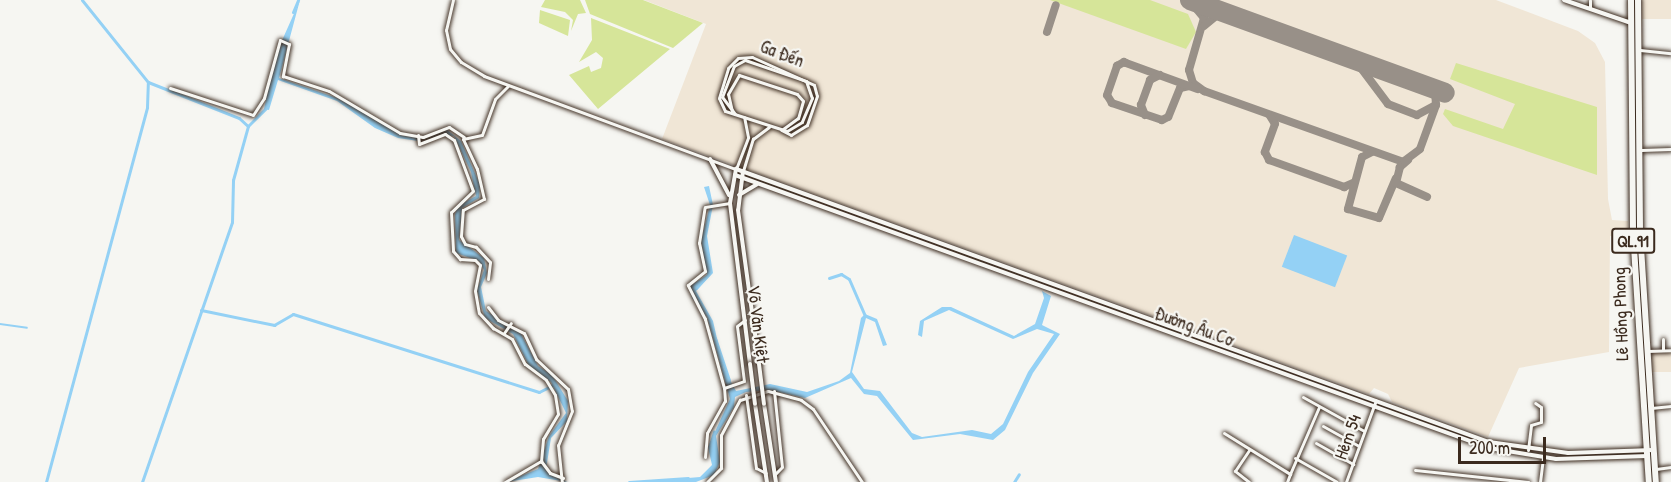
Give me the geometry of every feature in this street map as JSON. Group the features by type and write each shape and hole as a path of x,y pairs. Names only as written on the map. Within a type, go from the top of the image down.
{"highway":[{"name":"Lê Hồng Phong","path":"1631,0 1631,24 1638,49 1645,352 1649,408 1649,482"},
{"name":"Lê Hồng Phong","path":"1638,0 1635,32 1633,231 1649,453 1656,482"}],"street":[{"path":"453,0 446,30 453,53 471,69 509,85 736,169 748,137 743,116"},
{"path":"1564,0 1631,24"},
{"path":"1590,0 1590,8"},
{"path":"170,88 253,115 264,98 271,58 280,40 289,43 283,76 327,90 391,129 418,136 442,126 453,127 464,137 484,200 464,208 457,227 455,255 461,260 475,260 481,267 475,291 478,311 490,326 505,332 531,371 550,386 558,414 543,439 541,461"},
{"path":"1638,49 1671,53"},
{"path":"751,61 810,86 812,98 802,122 793,130 781,130 735,114 723,104 723,93 734,66 751,61"},
{"path":"735,114 728,94 734,78 745,76 802,98 795,123 781,130"},
{"path":"464,137 481,136 495,99 509,85"},
{"path":"743,171 753,139 771,126"},
{"path":"418,136 417,142 429,143 449,134 467,167 472,193 453,209 457,227 465,244 476,247 490,262 488,279"},
{"path":"1639,150 1671,149"},
{"path":"710,159 729,196"},
{"path":"725,165 735,175"},
{"name":"Đường Âu Cơ","path":"736,169 800,196 1092,306 1452,435 1543,458 1649,453"},
{"name":"Võ Văn Kiệt","path":"736,169 729,202 767,482"},
{"name":"Võ Văn Kiệt","path":"743,171 738,198 776,482"},
{"name":"Đường Âu Cơ","path":"735,175 1095,299 1454,429 1528,450 1649,453"},
{"path":"738,198 746,188 759,184"},
{"path":"705,457 707,433 725,401 725,387 705,319 688,287 705,271 699,234 708,207 729,202"},
{"path":"741,295 750,294"},
{"path":"1092,306 1095,299"},
{"path":"488,307 498,320 511,324 526,334 536,359 567,387 572,402 558,441 563,480"},
{"path":"725,387 744,380 737,326 745,320"},
{"path":"505,332 511,324"},
{"path":"1663,339 1664,350"},
{"path":"1645,352 1671,350"},
{"path":"774,391 782,467 775,474"},
{"path":"707,482 718,472 722,432 746,395 774,391 813,409 862,482"},
{"path":"746,395 756,468 766,473"},
{"path":"1303,398 1364,430"},
{"name":"Hẻm 54","path":"1346,482 1376,400"},
{"path":"1528,450 1531,425 1541,422 1541,407 1535,403"},
{"path":"1649,408 1671,406"},
{"path":"1287,482 1295,458 1319,407"},
{"path":"1323,426 1359,446"},
{"path":"1452,435 1454,429"},
{"path":"1224,433 1290,474"},
{"path":"1316,443 1353,464"},
{"path":"1249,450 1235,471 1249,482"},
{"path":"1295,458 1337,482"},
{"path":"1540,482 1543,458"},
{"path":"541,461 549,466 550,473 563,480"},
{"path":"505,482 541,461"},
{"path":"1654,469 1671,467"},
{"path":"1416,470 1528,482"},
{"path":"1466,482 1467,476"}],"shaded area":[{"path":"644,0 1496,0 1578,31 1595,43 1605,62 1608,199 1612,220 1628,221 1629,235 1610,236 1609,352 1519,368 1488,437 1392,402 1388,394 1374,388 1369,394 662,139 706,24"},
{"path":"1642,0 1671,0 1671,19 1642,19"},
{"path":"1652,351 1671,351 1671,372 1652,372"}],"green space":[{"path":"545,0 580,0 586,13 578,14 571,31 573,20 565,12 541,7"},
{"path":"585,0 643,0 703,23 673,48 590,14"},
{"path":"1050,0 1150,0 1188,14 1196,32 1186,49"},
{"path":"540,10 570,20 568,36 539,23"},
{"path":"591,18 670,49 598,109 569,75 589,66 591,72 601,68 603,58 596,52 579,62 592,40"},
{"path":"1456,63 1597,107 1597,175 1453,126 1443,114 1445,109 1503,129 1515,104 1450,79"}],"water":[{"path":"300,0 279,78 346,101 403,136 429,137 446,129 461,141 480,185 479,198 462,208 459,240 484,258 487,273 481,287 486,311 520,332 538,366 552,375 568,401 567,421 551,438 546,469 567,482 538,477 506,482 538,469 549,436 566,413 551,382 529,366 513,334 485,318 477,290 484,270 479,261 456,253 455,214 458,206 476,196 471,172 454,136 441,134 425,142 398,138 375,128 337,101 278,80 269,110 264,109 276,54"},
{"path":"709,186 713,205 707,236 713,273 696,291 713,321 724,369 736,391 770,384 807,392 839,381 850,373 861,318 865,314 877,319 887,345 883,346 875,322 866,318 852,372 864,389 880,391 912,433 922,437 972,430 991,434 1003,424 1028,372 1054,334 1037,329 1013,339 949,310 924,321 922,337 918,335 920,321 942,307 951,307 1014,336 1035,324 1044,298 1042,291 1051,296 1042,325 1060,334 1033,373 1005,430 993,440 960,434 913,440 877,396 864,394 851,378 805,398 770,390 746,392 735,397 734,407 716,436 720,462 714,475 696,482 641,482 700,477 712,465 708,447 730,399 707,317 692,298 690,286 707,275 701,241 710,205 704,187"},
{"path":"1294,235 1347,255 1335,287 1282,267"}],"waterway":[{"path":"82,0 148,82 239,118 248,126"},
{"path":"293,12 298,0"},
{"path":"46,482 147,107 148,82"},
{"path":"142,482 232,222 233,180 248,126 266,108"},
{"path":"696,288 708,274"},
{"path":"829,278 841,274 849,279 865,316"},
{"path":"201,310 274,325 293,314 539,392 555,384"},
{"path":"0,324 27,328"},
{"path":"715,338 729,380"},
{"path":"710,445 714,432"},
{"path":"1014,482 1019,474"},
{"path":"629,482 688,478"}],"taxiway":[{"path":"1189,0 1204,18 1189,70 1193,83 1204,91 1403,162 1420,149 1436,105 1435,89"},
{"path":"1047,32 1056,5"},
{"path":"1204,26 1217,15 1237,17"},
{"path":"1348,57 1358,64 1388,104 1417,115 1434,106"},
{"path":"1189,86 1180,88 1168,117 1162,120 1112,103 1107,95 1117,66 1124,62 1126,63 1197,89"},
{"path":"1145,115 1141,105 1150,80 1160,75"},
{"path":"1270,116 1275,124 1265,152 1269,160 1344,187 1353,183"},
{"path":"1372,152 1362,157 1348,209 1379,218 1396,178"},
{"path":"1408,160 1400,167 1396,183 1427,197"}],"runway":[{"path":"1190,0 1445,93"}]}
